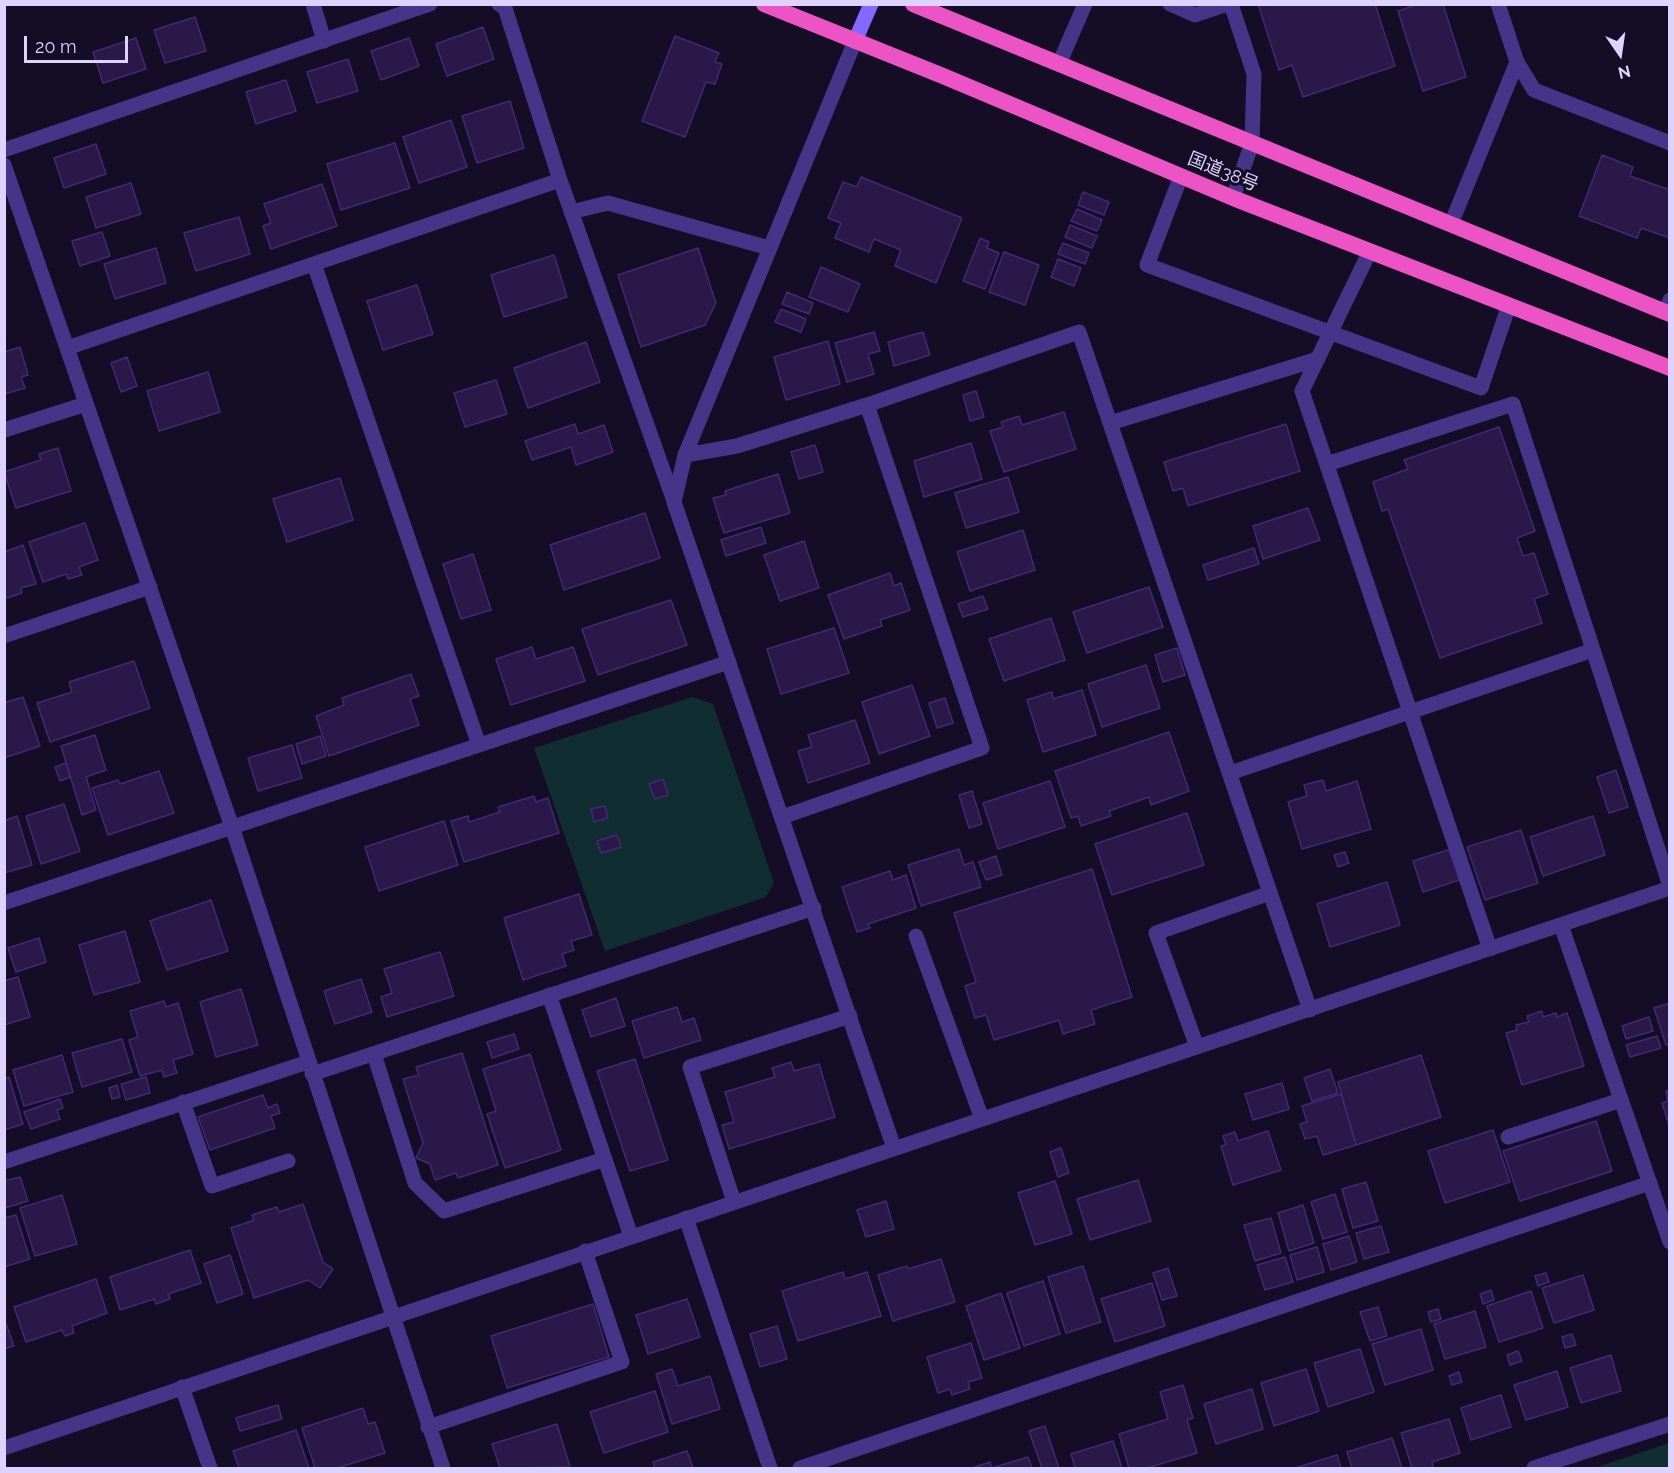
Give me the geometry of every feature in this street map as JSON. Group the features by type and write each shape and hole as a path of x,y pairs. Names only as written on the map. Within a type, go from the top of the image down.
{"highway":[{"name":"国道38号","path":"764,4 1233,198 1670,368"},
{"name":"国道38号","path":"913,4 1451,224 1668,309"}],"main road":[{"path":"855,41 871,4"}],"street":[{"path":"313,4 324,41"},
{"path":"4,150 430,4"},
{"path":"499,4 505,8 571,213 674,502 894,1148"},
{"path":"1059,64 1085,4"},
{"path":"1170,4 1195,15 1229,4 1254,74 1252,143 1233,198"},
{"path":"1498,4 1517,62 1534,90 1670,143"},
{"path":"674,502 685,454 855,41"},
{"path":"1451,224 1517,62"},
{"path":"4,165 232,828 442,1468"},
{"path":"1181,176 1147,265 1481,388"},
{"path":"67,348 560,180"},
{"path":"571,213 608,203 769,248"},
{"path":"1370,251 1302,391 1490,949"},
{"path":"314,264 479,745"},
{"path":"1490,409 1481,388 1509,306"},
{"path":"685,454 737,446 867,405 1079,332 1310,1010"},
{"path":"1110,423 1318,358"},
{"path":"4,430 86,404"},
{"path":"4,1448 1670,887 1512,404 1490,409 1327,464"},
{"path":"782,817 982,748 867,405"},
{"path":"4,636 150,587"},
{"path":"1230,773 1593,650"},
{"path":"4,903 729,662"},
{"path":"1197,1047 1156,933 1270,893"},
{"path":"4,1162 183,1102 310,1068 374,1054 814,908"},
{"path":"1561,925 1670,1242"},
{"path":"916,936 982,1119"},
{"path":"549,995 631,1236"},
{"path":"734,1202 690,1067 850,1016"},
{"path":"374,1054 415,1183 444,1211 605,1160"},
{"path":"1508,1137 1621,1100"},
{"path":"183,1102 212,1186 288,1161"},
{"path":"800,1468 1650,1182"},
{"path":"686,1218 770,1468"},
{"path":"428,1427 622,1362 585,1251"},
{"path":"182,1387 210,1468"},
{"path":"1533,1468 1670,1424"}],"green space":[{"path":"692,697 713,704 774,883 766,897 605,951 534,748"},
{"path":"1669,1443 1669,1468 1594,1468"}],"building":[{"path":"1258,4 1375,4 1395,66 1303,97 1292,65 1279,70"},
{"path":"1419,4 1443,4 1466,77 1423,91 1398,11"},
{"path":"195,17 206,51 165,63 154,30"},
{"path":"483,27 494,59 447,76 436,44"},
{"path":"675,36 719,53 715,62 722,64 715,84 706,82 685,137 642,121"},
{"path":"136,38 146,69 103,83 93,52"},
{"path":"409,38 419,66 381,80 371,51"},
{"path":"348,59 358,91 317,103 307,72"},
{"path":"286,80 296,111 256,124 246,92"},
{"path":"510,101 524,148 477,163 462,116"},
{"path":"451,120 467,167 419,183 403,137"},
{"path":"395,143 410,188 341,210 327,164"},
{"path":"96,144 106,174 64,188 54,158"},
{"path":"1602,155 1633,167 1630,176 1670,190 1670,238 1641,228 1637,238 1579,216"},
{"path":"861,177 962,218 936,283 895,266 901,250 874,239 869,252 835,238 841,223 828,218 843,182 857,187"},
{"path":"131,183 141,214 96,228 86,197"},
{"path":"322,184 337,226 271,249 263,226 271,223 264,204"},
{"path":"1083,192 1109,202 1104,215 1078,205"},
{"path":"1077,209 1102,220 1097,231 1071,221"},
{"path":"239,217 250,254 196,271 184,233"},
{"path":"1070,225 1097,236 1092,248 1065,237"},
{"path":"102,232 110,256 80,266 72,241"},
{"path":"980,238 989,242 987,248 999,253 985,289 963,281"},
{"path":"1063,243 1089,253 1085,264 1058,254"},
{"path":"156,248 166,283 115,299 104,264"},
{"path":"698,248 716,303 705,325 641,347 618,275"},
{"path":"1004,252 1039,265 1025,305 989,292"},
{"path":"554,255 567,297 504,317 491,275"},
{"path":"1058,259 1081,268 1074,286 1051,277"},
{"path":"821,267 860,284 848,312 809,297"},
{"path":"417,285 433,334 383,350 367,301"},
{"path":"787,292 813,303 809,314 782,304"},
{"path":"781,309 806,319 801,332 775,322"},
{"path":"874,332 880,351 868,354 874,374 847,382 835,343"},
{"path":"923,332 930,355 894,366 888,342"},
{"path":"828,341 840,384 786,400 774,357"},
{"path":"586,342 600,382 528,408 514,368"},
{"path":"20,347 28,375 21,377 25,388 4,394 4,352"},
{"path":"127,357 137,386 121,392 111,363"},
{"path":"208,372 220,412 159,431 147,391"},
{"path":"496,380 507,414 465,427 454,393"},
{"path":"976,391 984,417 970,421 963,395"},
{"path":"1064,412 1076,449 1004,472 990,431 1003,427 1001,422 1019,416 1022,425"},
{"path":"575,424 578,434 604,425 613,452 576,465 571,447 532,460 525,441"},
{"path":"1286,424 1300,471 1188,506 1183,488 1173,491 1164,462"},
{"path":"1499,427 1535,531 1517,538 1523,556 1534,553 1548,594 1534,599 1542,623 1440,658 1388,509 1382,511 1373,482 1408,469 1404,460"},
{"path":"971,443 982,479 924,497 914,461"},
{"path":"815,445 823,472 799,479 791,452"},
{"path":"58,448 71,491 16,508 4,472 41,460 39,454"},
{"path":"778,474 790,513 724,533 713,498 726,495 725,491"},
{"path":"1008,477 1019,512 966,528 955,493"},
{"path":"340,478 353,520 287,542 273,499"},
{"path":"1308,508 1320,540 1263,559 1253,526"},
{"path":"645,513 660,558 564,590 550,545"},
{"path":"85,523 98,560 79,567 82,575 68,579 66,574 43,582 29,542"},
{"path":"761,527 766,543 726,556 721,540"},
{"path":"1023,530 1035,570 970,591 957,552"},
{"path":"804,541 819,588 780,601 764,555"},
{"path":"23,545 36,584 21,588 22,593 7,598 4,593 4,552"},
{"path":"1254,548 1259,564 1208,580 1203,565"},
{"path":"473,554 491,610 461,619 443,564"},
{"path":"890,573 894,586 901,583 910,610 880,620 882,626 844,639 828,595"},
{"path":"1149,587 1163,627 1087,653 1073,612"},
{"path":"983,596 988,609 963,617 958,604"},
{"path":"671,600 687,645 598,675 582,629"},
{"path":"1051,618 1065,660 1004,681 989,639"},
{"path":"834,628 849,673 781,694 767,649"},
{"path":"532,647 536,659 573,647 585,681 511,705 496,659"},
{"path":"1177,648 1185,675 1163,682 1155,655"},
{"path":"134,661 150,708 50,742 37,703 72,692 69,682"},
{"path":"1146,665 1160,708 1102,727 1088,684"},
{"path":"411,674 419,696 410,699 419,725 329,756 316,716 344,705 342,698"},
{"path":"912,685 930,736 879,754 862,702"},
{"path":"1082,690 1096,735 1043,752 1027,700 1052,692 1053,699"},
{"path":"23,697 40,746 4,758 4,703"},
{"path":"945,698 953,723 937,728 929,703"},
{"path":"855,720 870,763 808,783 798,751 812,747 808,735"},
{"path":"1169,732 1189,791 1151,805 1149,797 1109,811 1111,816 1081,826 1078,816 1071,818 1055,771"},
{"path":"95,735 106,770 86,777 96,810 82,815 61,746"},
{"path":"320,736 326,756 302,764 296,744"},
{"path":"292,745 302,778 258,791 248,758"},
{"path":"66,763 70,777 60,781 55,767"},
{"path":"1616,770 1628,807 1609,813 1597,777"},
{"path":"159,771 174,813 108,835 92,788 118,780 120,784"},
{"path":"663,779 668,795 655,799 649,784"},
{"path":"1323,780 1326,791 1357,781 1371,829 1302,849 1288,802 1307,796 1304,785"},
{"path":"1050,781 1065,827 998,849 983,803"},
{"path":"972,791 982,824 969,828 959,795"},
{"path":"534,796 536,802 548,798 559,833 464,862 451,821 468,816 469,822 500,812 498,807"},
{"path":"64,804 80,851 41,864 26,816"},
{"path":"605,806 608,818 594,822 591,809"},
{"path":"1187,813 1204,865 1112,895 1095,844"},
{"path":"17,816 32,865 4,873 4,821"},
{"path":"1593,816 1605,855 1543,876 1530,837"},
{"path":"444,821 458,865 379,891 365,847"},
{"path":"1521,830 1538,883 1485,900 1467,847"},
{"path":"617,835 621,847 601,853 597,841"},
{"path":"959,849 964,865 973,862 981,887 921,906 908,865"},
{"path":"1451,849 1462,879 1423,892 1413,861"},
{"path":"1345,852 1349,863 1338,867 1334,855"},
{"path":"996,856 1002,875 986,880 979,862"},
{"path":"1092,869 1132,997 1091,1010 1095,1024 1063,1034 1059,1020 994,1040 986,1015 975,1018 965,986 976,982 954,913"},
{"path":"890,871 893,880 906,875 916,908 868,924 870,928 857,932 842,887"},
{"path":"1387,882 1400,925 1330,947 1317,904"},
{"path":"579,894 592,935 571,941 574,950 562,954 566,966 523,980 504,918"},
{"path":"211,900 228,951 167,970 150,921"},
{"path":"125,931 140,982 94,995 79,945"},
{"path":"39,938 46,962 16,972 8,948"},
{"path":"440,952 454,996 387,1017 381,997 392,993 384,969"},
{"path":"18,977 30,1017 4,1025 4,981"},
{"path":"361,979 372,1012 335,1024 324,991"},
{"path":"241,989 258,1045 216,1057 200,1002"},
{"path":"616,998 625,1026 591,1037 582,1010"},
{"path":"164,1001 166,1007 178,1003 193,1054 173,1060 177,1073 164,1077 162,1070 140,1076 129,1040 138,1037 130,1011"},
{"path":"1670,1003 1670,1044 1666,1045 1654,1008"},
{"path":"677,1007 682,1022 694,1018 701,1040 644,1058 632,1021"},
{"path":"1542,1011 1543,1017 1556,1013 1557,1017 1567,1013 1584,1066 1522,1085 1506,1033 1517,1030 1516,1025 1529,1022 1527,1016"},
{"path":"1649,1017 1653,1031 1626,1039 1622,1026"},
{"path":"514,1034 519,1049 492,1058 487,1042"},
{"path":"1657,1036 1661,1048 1630,1057 1626,1045"},
{"path":"122,1039 132,1072 82,1087 72,1053"},
{"path":"462,1053 498,1165 458,1178 456,1173 435,1180 430,1164 416,1158 423,1143 403,1079 419,1075 416,1067"},
{"path":"530,1054 561,1150 505,1168 487,1114 496,1111 483,1069"},
{"path":"62,1055 73,1092 24,1106 13,1070"},
{"path":"1421,1055 1441,1117 1356,1145 1338,1082"},
{"path":"635,1059 668,1160 630,1171 597,1071"},
{"path":"791,1062 794,1071 819,1064 835,1117 729,1149 722,1125 734,1122 725,1092 775,1077 772,1068"},
{"path":"1330,1069 1338,1093 1312,1101 1304,1078"},
{"path":"9,1077 23,1124 4,1130 4,1079"},
{"path":"146,1077 150,1093 126,1100 121,1084"},
{"path":"1282,1083 1289,1109 1253,1120 1245,1094"},
{"path":"117,1085 120,1097 112,1099 109,1088"},
{"path":"1670,1090 1669,1125 1662,1103 1668,1101 1666,1091"},
{"path":"1341,1094 1356,1145 1323,1155 1317,1136 1305,1139 1300,1124 1307,1122 1302,1106"},
{"path":"263,1095 268,1108 277,1104 280,1113 271,1116 275,1128 210,1150 198,1117"},
{"path":"60,1099 63,1108 57,1110 60,1119 31,1129 24,1112"},
{"path":"1596,1121 1612,1171 1520,1201 1503,1151"},
{"path":"1493,1130 1510,1182 1445,1203 1428,1151"},
{"path":"1268,1131 1281,1170 1233,1185 1221,1146 1226,1145 1223,1136 1235,1132 1238,1141"},
{"path":"1061,1148 1069,1173 1058,1177 1050,1152"},
{"path":"20,1177 28,1201 5,1208 4,1181"},
{"path":"1138,1180 1151,1221 1090,1240 1077,1199"},
{"path":"1055,1181 1072,1234 1035,1245 1018,1193"},
{"path":"1366,1182 1378,1221 1353,1228 1342,1189"},
{"path":"1335,1194 1347,1232 1323,1239 1311,1202"},
{"path":"62,1195 77,1244 35,1256 20,1208"},
{"path":"886,1201 894,1229 866,1237 857,1210"},
{"path":"303,1204 323,1262 333,1269 320,1288 308,1280 254,1298 231,1228 254,1220 252,1215 277,1207 279,1212"},
{"path":"1303,1205 1314,1243 1289,1251 1278,1213"},
{"path":"16,1215 30,1259 4,1267 4,1218"},
{"path":"1271,1218 1281,1253 1255,1261 1244,1225"},
{"path":"1381,1226 1389,1252 1364,1259 1356,1233"},
{"path":"1349,1236 1357,1262 1331,1270 1323,1244"},
{"path":"1317,1247 1324,1272 1297,1280 1290,1255"},
{"path":"190,1250 201,1283 168,1294 170,1299 156,1304 154,1299 120,1310 110,1277"},
{"path":"230,1255 243,1294 217,1303 204,1264"},
{"path":"1285,1257 1293,1282 1265,1290 1257,1265"},
{"path":"941,1259 955,1302 893,1321 878,1275"},
{"path":"1083,1266 1101,1322 1066,1333 1048,1277"},
{"path":"1168,1268 1177,1296 1162,1300 1153,1273"},
{"path":"843,1272 845,1279 867,1272 881,1316 798,1341 782,1291"},
{"path":"1546,1273 1549,1282 1538,1286 1535,1276"},
{"path":"1583,1275 1594,1310 1554,1323 1542,1288"},
{"path":"96,1279 107,1313 72,1326 74,1333 65,1336 62,1330 26,1342 14,1307"},
{"path":"1043,1281 1060,1334 1024,1346 1007,1293"},
{"path":"1152,1283 1165,1326 1115,1342 1101,1299"},
{"path":"1491,1290 1494,1300 1483,1304 1480,1294"},
{"path":"1531,1291 1543,1328 1499,1342 1487,1306"},
{"path":"1001,1293 1020,1348 984,1360 966,1306"},
{"path":"687,1299 700,1337 648,1354 636,1315"},
{"path":"593,1304 609,1357 507,1388 491,1336"},
{"path":"1378,1307 1387,1336 1370,1341 1360,1312"},
{"path":"1438,1309 1441,1319 1431,1322 1428,1312"},
{"path":"1475,1311 1486,1347 1445,1359 1434,1324"},
{"path":"4,1318 14,1346 4,1349"},
{"path":"777,1326 787,1359 760,1367 750,1334"},
{"path":"1421,1329 1433,1370 1385,1385 1372,1344"},
{"path":"1572,1334 1576,1345 1565,1348 1562,1337"},
{"path":"971,1343 982,1378 968,1382 970,1389 952,1395 950,1389 938,1393 927,1357"},
{"path":"1360,1349 1374,1392 1328,1407 1314,1363"},
{"path":"1518,1351 1522,1361 1510,1365 1507,1355"},
{"path":"1611,1355 1621,1391 1581,1403 1570,1368"},
{"path":"672,1369 678,1386 710,1376 720,1409 672,1424 656,1374"},
{"path":"1306,1369 1319,1411 1274,1426 1261,1383"},
{"path":"1557,1371 1568,1407 1526,1420 1514,1385"},
{"path":"1459,1372 1462,1382 1452,1385 1449,1376"},
{"path":"1183,1385 1193,1418 1187,1420 1197,1453 1147,1468 1129,1468 1119,1434 1168,1419 1160,1392"},
{"path":"1252,1389 1263,1429 1216,1444 1204,1404"},
{"path":"655,1391 668,1432 604,1453 590,1412"},
{"path":"1501,1395 1511,1427 1471,1440 1461,1408"},
{"path":"278,1405 282,1419 240,1431 236,1418"},
{"path":"363,1408 368,1424 375,1422 385,1453 337,1468 315,1468 302,1428"},
{"path":"1449,1419 1460,1453 1432,1462 1433,1467 1412,1468 1401,1433"},
{"path":"557,1424 570,1467 500,1468 492,1444"},
{"path":"1045,1426 1059,1468 1042,1468 1029,1431"},
{"path":"296,1430 309,1468 239,1468 233,1451"},
{"path":"1392,1438 1402,1468 1352,1468 1347,1452"},
{"path":"1113,1441 1122,1468 1075,1468 1071,1454"},
{"path":"687,1451 693,1468 655,1468 653,1462"},
{"path":"1337,1455 1341,1468 1295,1468"},
{"path":"1028,1457 1032,1468 992,1468"},
{"path":"990,1462 992,1468 972,1468"}]}
